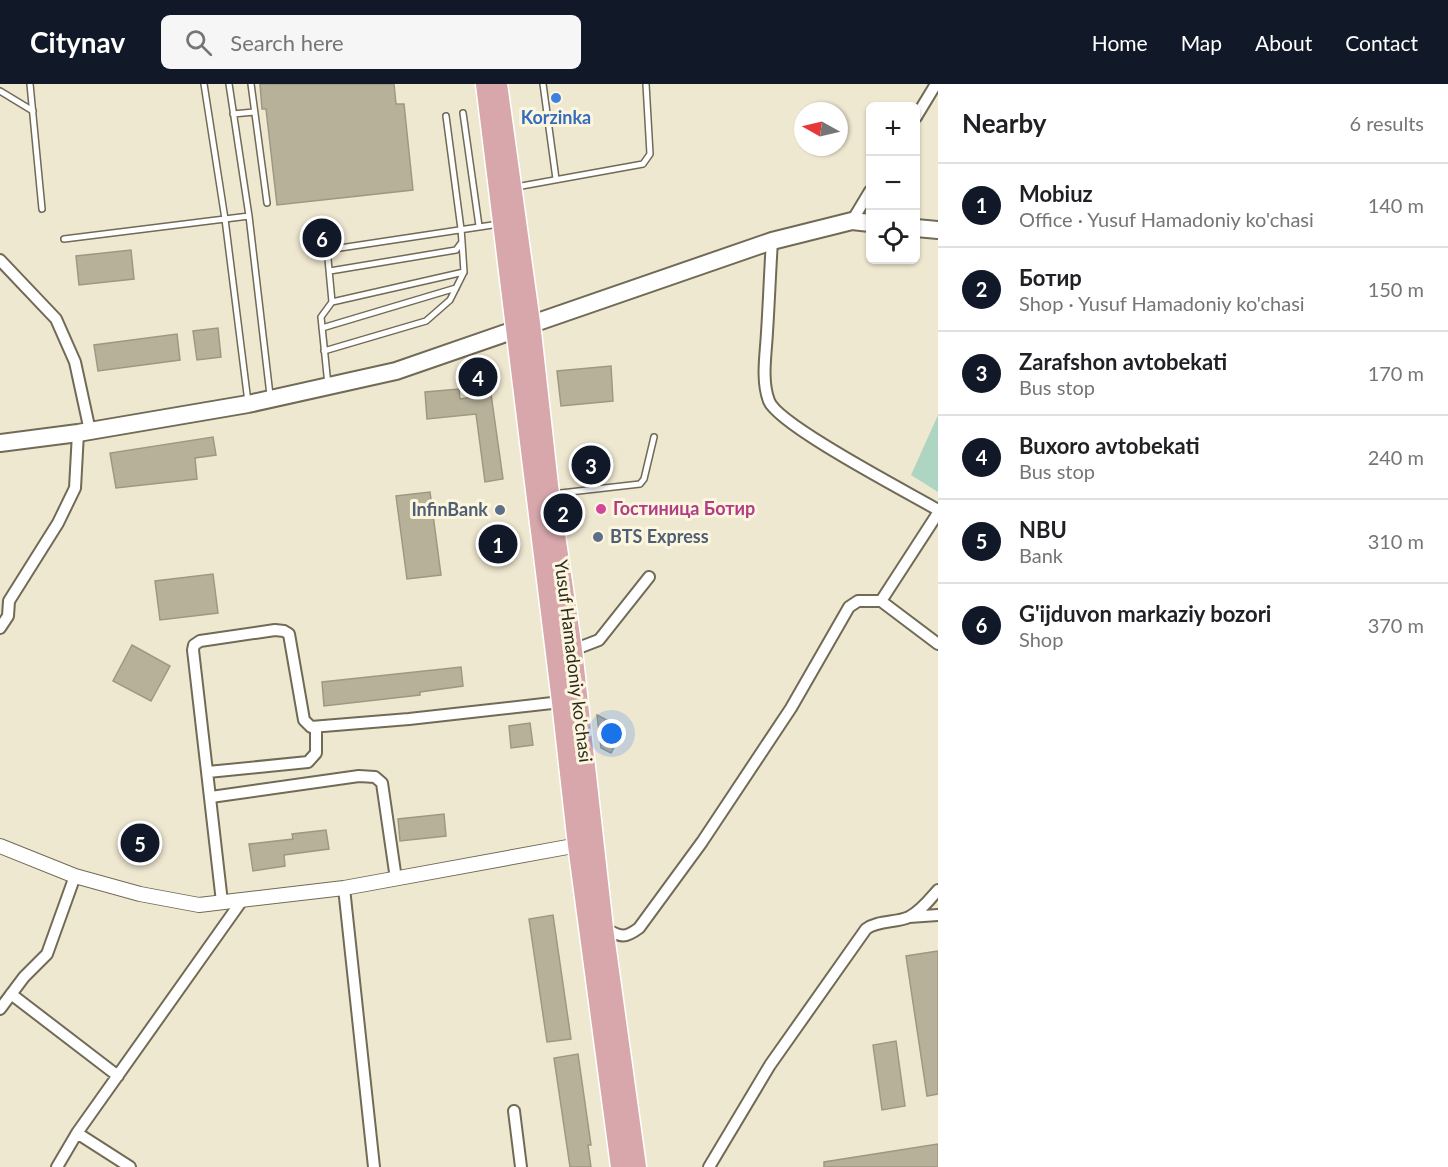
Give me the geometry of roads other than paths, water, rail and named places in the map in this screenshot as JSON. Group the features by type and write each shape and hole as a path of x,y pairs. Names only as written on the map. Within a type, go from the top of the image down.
{"main road":[{"name":"Yusuf Hamadoniy ko'chasi","path":"485,84 501,224 522,326 573,650 604,928 636,1167"},
{"name":"Yusuf Hamadoniy ko'chasi","path":"498,84 511,188 522,326 577,845 620,1167"},
{"path":"0,443 84,432 270,400 396,371 772,241 852,221 866,223"},
{"path":"920,228 938,230"}],"street":[{"path":"920,109 936,84"},
{"path":"852,221 866,198"},
{"path":"772,241 766,368 766,393 771,405 775,411 802,432 938,512 880,601"},
{"path":"0,260 56,319 75,362 84,432 75,488 58,523 9,601 8,616 0,628"},
{"path":"573,650 599,640 649,577"},
{"path":"604,928 620,936 628,936 639,928 702,842 791,708 849,607 858,601 880,601 938,644"},
{"path":"222,902 193,650 194,645 200,641 275,630 287,632 291,639 304,720 308,726 409,719 561,702"},
{"path":"208,772 308,762 316,753 316,727"},
{"path":"211,797 359,776 375,777 382,783 396,879"},
{"path":"0,846 75,876 140,894 199,905 243,898 344,888 595,842"},
{"path":"0,1009 27,974 47,954 75,876"},
{"path":"344,888 374,1167"},
{"path":"909,917 938,890"},
{"path":"57,1167 77,1133 243,898"},
{"path":"709,1167 770,1065 870,926 909,917 938,915"},
{"path":"11,994 118,1076"},
{"path":"514,1111 521,1167"},
{"path":"77,1133 130,1167"}],"lane":[{"path":"30,84 42,209"},
{"path":"204,84 225,219 248,404"},
{"path":"229,84 249,216 270,400"},
{"path":"251,84 267,203"},
{"path":"543,84 556,179"},
{"path":"511,188 644,164 650,154 646,84"},
{"path":"0,91 33,111"},
{"path":"233,114 255,112"},
{"path":"463,113 479,226"},
{"path":"324,351 426,321 450,300 464,272 461,229 446,116"},
{"path":"64,239 249,216"},
{"path":"340,248 501,224"},
{"path":"330,271 456,250 462,242"},
{"path":"328,259 332,302 321,317 329,387"},
{"path":"332,302 464,272"},
{"path":"322,328 456,288"},
{"path":"550,494 640,484 644,479 654,437"}],"place":[{"name":"Korzinka","path":"556,98"},
{"name":"G'ijduvon markaziy bozori","path":"322,238"},
{"name":"Buxoro avtobekati","path":"478,377"},
{"name":"Zarafshon avtobekati","path":"591,465"},
{"name":"Гостиница Ботир","path":"601,509"},
{"name":"InfinBank","path":"500,510"},
{"name":"Ботир","path":"563,513"},
{"name":"BTS Express","path":"598,537"},
{"name":"Mobiuz","path":"498,544"},
{"name":"NBU","path":"140,843"}]}
